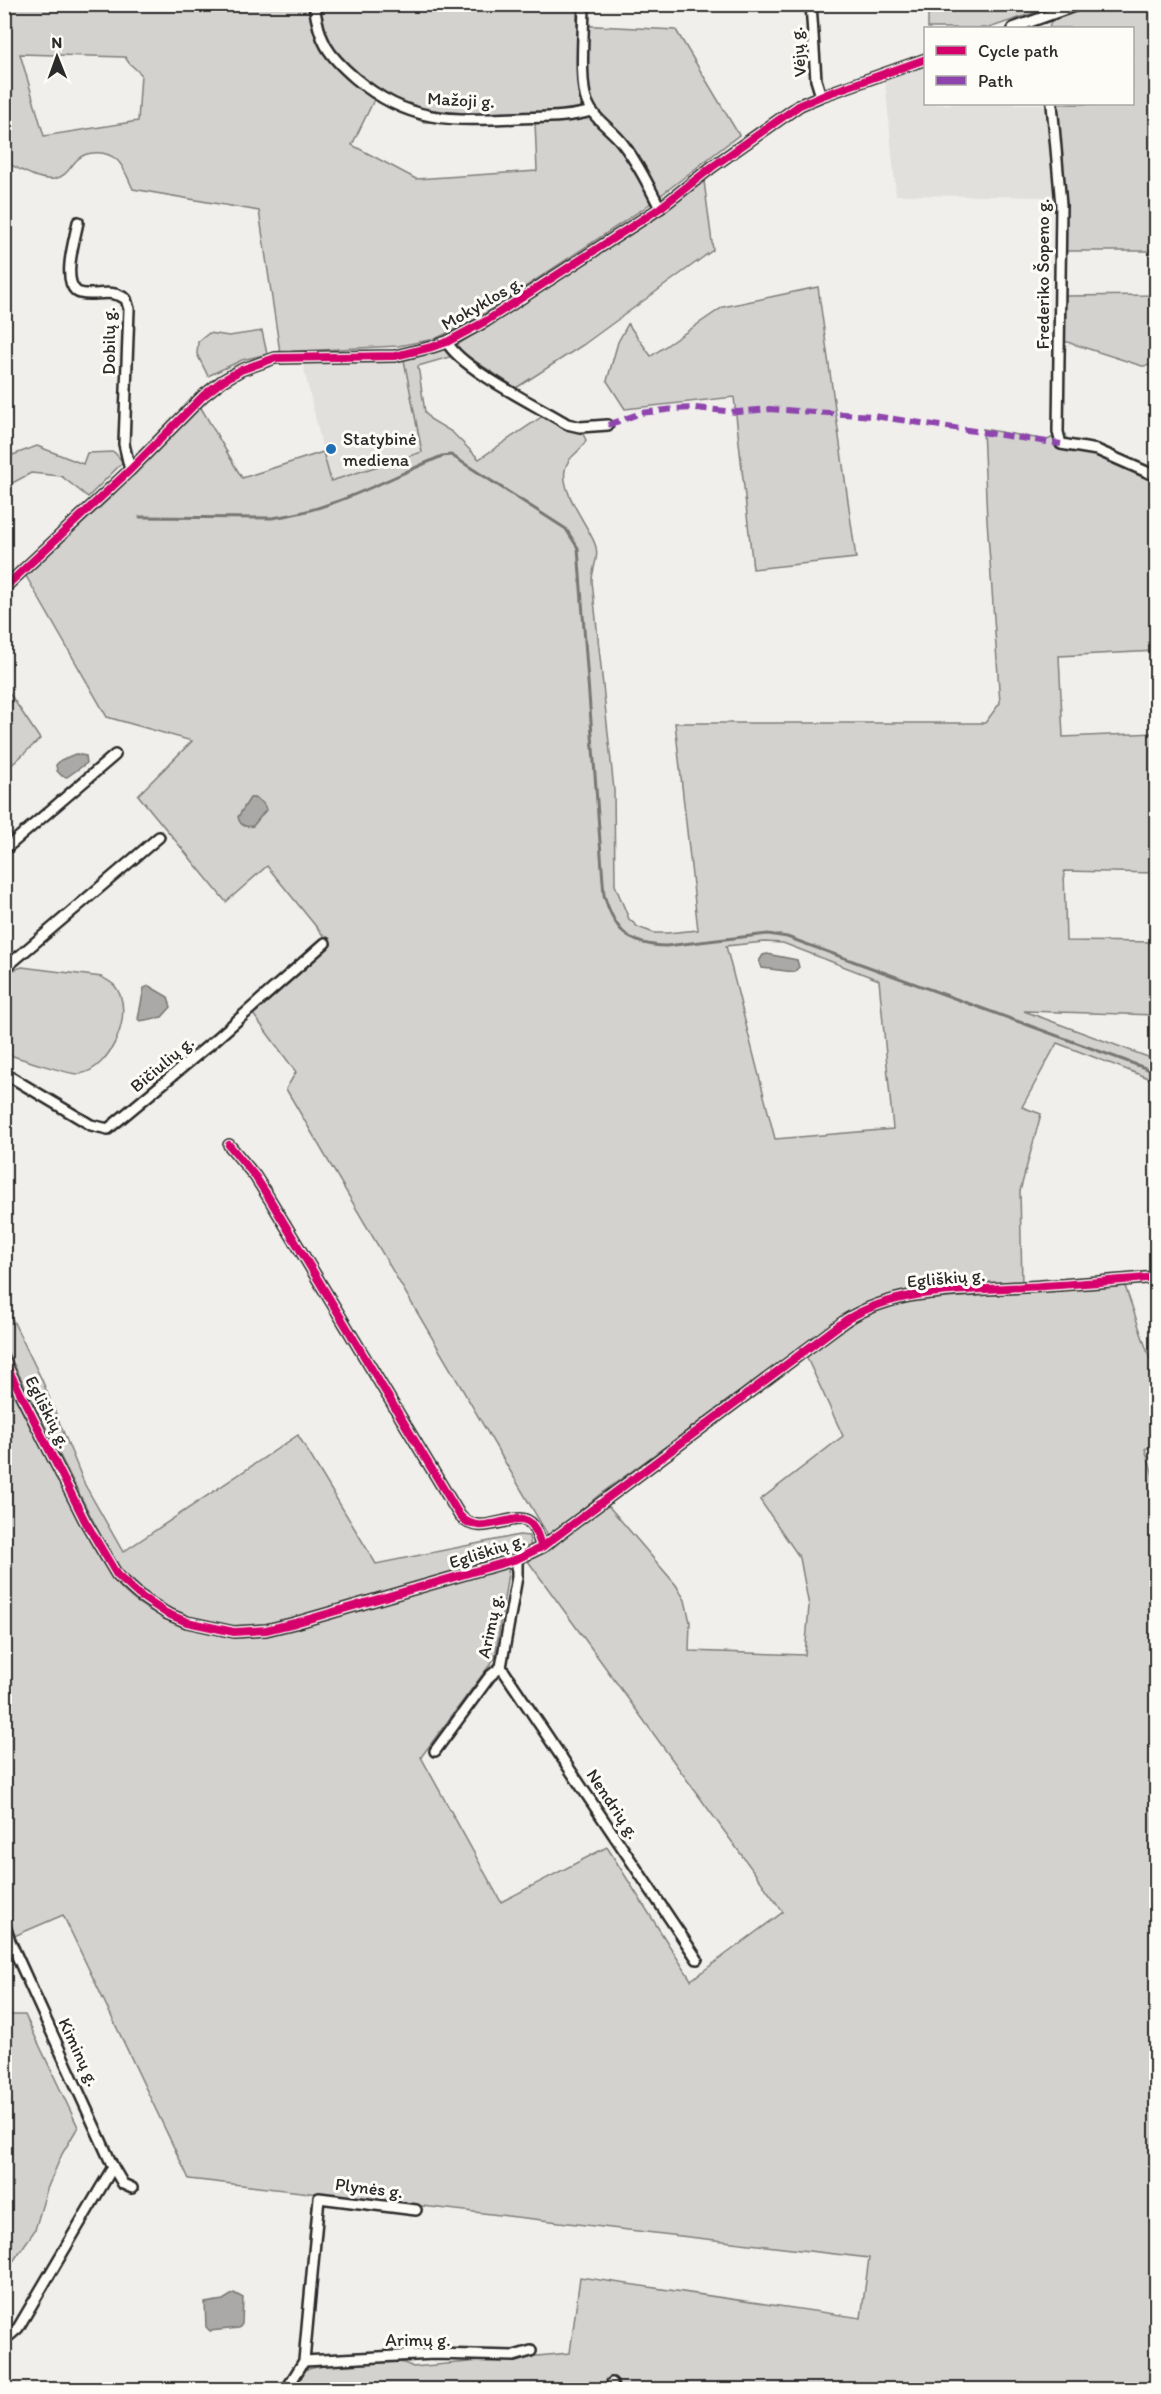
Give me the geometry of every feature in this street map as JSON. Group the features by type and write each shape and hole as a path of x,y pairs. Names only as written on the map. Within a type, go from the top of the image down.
{"street":[{"name":"Mažoji g.","path":"314,4 319,35 335,60 381,99 413,113 439,118 496,119 570,115 591,111"},
{"path":"584,4 584,92 591,111 621,141 636,163 660,208"},
{"name":"Vėjų g.","path":"811,4 816,80 821,96"},
{"path":"1019,27 1042,23 1080,4"},
{"name":"Mokyklos g.","path":"6,581 130,470 203,396 241,370 275,358 395,356 447,342 486,321 660,208 712,167 777,121 821,96 924,60"},
{"name":"Frederiko Šopeno g.","path":"1052,105 1061,205 1058,432 1061,444 1097,450 1156,477"},
{"name":"Dobilų g.","path":"78,222 69,273 71,283 76,291 84,294 117,293 126,298 129,309 124,444 130,470"},
{"path":"447,342 455,353 491,379 567,424 580,427 608,425"},
{"path":"4,850 115,754"},
{"path":"4,969 159,837"},
{"name":"Bičiulių g.","path":"4,1073 91,1125 108,1129 214,1041 325,944"},
{"path":"229,1145 255,1176 269,1198 466,1524 475,1526 517,1519 528,1521 534,1526 542,1547"},
{"name":"Egliškių g.","path":"4,1361 85,1521 117,1575 157,1607 187,1622 234,1632 266,1630 517,1559 542,1547 846,1320 866,1308 891,1299 928,1293 1156,1277"},
{"name":"Arimų g.","path":"435,1750 484,1684 501,1666 517,1577 517,1559"},
{"name":"Nendrių g.","path":"501,1666 697,1959"},
{"name":"Kiminų g.","path":"4,1922 10,1941 113,2167 123,2184 132,2188"},
{"path":"4,2336 10,2335 18,2328 113,2167"},
{"name":"Plynės g.","path":"304,2361 319,2198 416,2210"},
{"name":"Arimų g.","path":"304,2361 434,2354 514,2356 531,2351"},
{"path":"286,2390 304,2361"}],"shaded area":[{"path":"928,4 1057,5 992,27 928,27"},
{"path":"4,5 577,5 577,25 676,30 739,135 643,209 478,318 435,339 398,346 280,352 259,211 133,189 120,163 103,153 82,156 65,174 54,179 35,176 5,162","holes":["20,54 125,57 141,74 138,121 44,136","374,100 423,122 535,122 537,171 416,179 352,145"]},
{"path":"1095,5 1156,5 1156,365 1142,366 1064,341 1065,296 1152,295 1152,251 1066,251 1065,203 1057,105 1134,105 1134,27 1049,27 1051,21"},
{"path":"924,66 924,105 1048,105 1056,197 896,195 885,80"},
{"path":"704,181 713,250 583,345 516,388 463,353 418,366 425,412 430,419 452,432 479,459 543,416 561,427 582,432 586,440 566,465 565,479 571,498 596,549 592,581 614,790 615,885 629,919 638,927 654,933 698,930 675,723 985,723 1000,703 983,429 1047,440 1054,437 1065,448 1107,456 1156,481 1156,651 1059,656 1063,737 1156,733 1156,873 1064,871 1066,941 1156,942 1156,1015 1024,1011 1156,1060 1156,1081 1057,1043 1022,1107 1041,1114 1020,1191 1022,1285 916,1291 855,1308 599,1495 549,1537 286,1089 296,1072 253,1014 331,945 267,866 226,902 138,795 192,741 107,717 26,576 110,498 200,406 242,478 323,452 331,481 422,452 404,360 457,345 655,219","holes":["764,942 783,943 879,980 893,1129 775,1139 726,946"]},
{"path":"818,287 856,558 753,569 734,397 625,409 607,381 618,342 628,324 651,356 723,307"},
{"path":"262,331 267,354 242,360 208,376 197,354 198,342 209,333 229,336"},
{"path":"404,360 422,452 330,481 303,364"},
{"path":"37,446 83,464 87,453 114,452 123,462 88,497 61,476 31,473 5,487 5,461 10,456"},
{"path":"4,685 40,739 5,771 4,771"},
{"path":"75,754 86,756 87,763 67,777 62,776 57,771 56,765 61,760"},
{"path":"250,798 260,801 266,810 253,826 248,827 242,824 238,817"},
{"path":"763,955 797,960 799,967 794,972 762,968 759,961"},
{"path":"22,967 102,977 114,985 123,1009 121,1023 110,1051 91,1070 74,1074 5,1053 4,973"},
{"path":"149,986 168,997 171,1007 162,1017 140,1021 138,1019 144,988"},
{"path":"1125,1286 1156,1377 1156,1444 1145,1449 1156,1484 1156,2389 224,2389 295,2384 304,2370 360,2361 390,2361 413,2367 570,2353 580,2277 861,2318 869,2258 189,2179 63,1915 12,1937 5,1908 4,1374 87,1537 112,1577 132,1599 175,1622 223,1635 263,1634 288,1629 459,1578 509,1567 495,1658 421,1757 501,1902 607,1847 691,1980 783,1912 528,1561 550,1550 606,1503 676,1585 685,1600 690,1622 689,1651 805,1655 809,1606 800,1558 760,1500 843,1436 806,1356 871,1311 904,1301"},
{"path":"4,1302 42,1380 85,1485 123,1552 298,1435 376,1564 519,1535 529,1536 531,1547 519,1553 262,1626 221,1625 171,1609 141,1590 116,1566 5,1347"},
{"path":"5,2011 7,2015 25,2015 78,2127 62,2154 47,2189 35,2230 5,2273"},
{"path":"234,2293 243,2298 242,2324 239,2328 210,2331 206,2327 205,2303 223,2300"}],"waterway":[{"path":"140,517 272,518 294,514 316,509 442,456 451,455 566,529 578,548 604,895 613,918 625,934 642,943 666,946 768,934 787,937 1156,1072"}],"marked path":[{"path":"608,425 641,413 674,409 695,408 737,412 769,409 874,416 1061,444"}],"cycle path":[{"path":"4,588 130,470 203,396 241,370 275,358 395,356 447,342 486,321 660,208 712,167 800,105 924,60"},
{"path":"229,1145 255,1176 269,1198 460,1516 469,1523 479,1525 519,1519 527,1521 533,1526 542,1547"},
{"path":"4,1361 85,1521 117,1575 139,1595 166,1613 187,1622 234,1632 266,1630 517,1559 542,1547 846,1320 866,1309 910,1296 955,1290 1156,1277"}],"place":[{"name":"Statybinė mediena","path":"331,449"}]}
